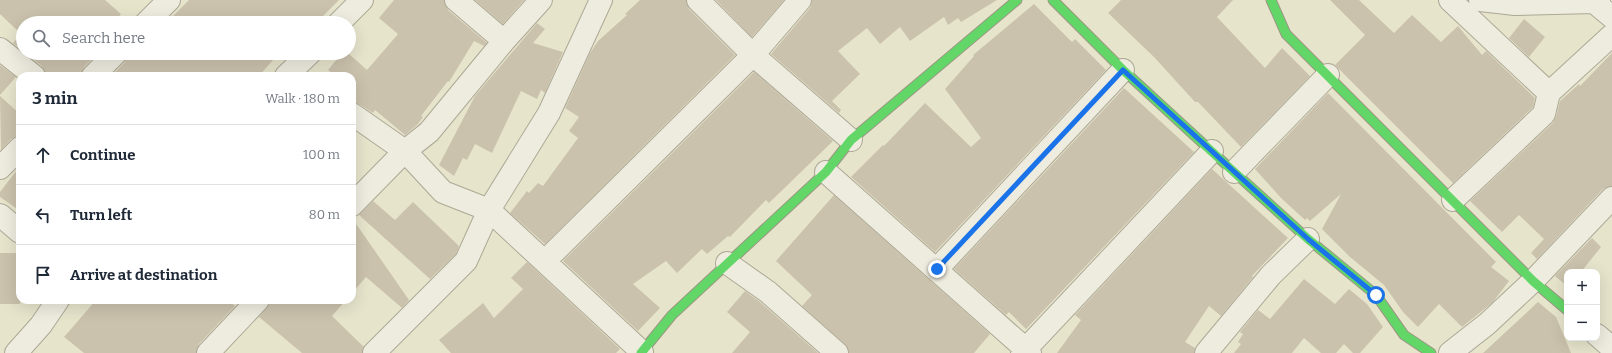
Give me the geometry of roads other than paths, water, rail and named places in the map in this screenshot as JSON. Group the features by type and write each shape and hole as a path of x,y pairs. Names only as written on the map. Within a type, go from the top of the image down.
{"street":[{"path":"152,16 167,0"},
{"path":"346,16 362,0"},
{"path":"456,0 504,41"},
{"path":"356,200 405,151 429,132 504,41 542,0"},
{"path":"374,353 466,261 489,210 549,113 601,0"},
{"path":"698,0 753,54 851,140"},
{"path":"545,261 753,54 800,0"},
{"path":"356,117 405,151 443,192 489,210 642,353 672,315 826,172 851,140 1017,0"},
{"path":"1053,0 1123,70 1234,172 1308,239 1376,295 1404,335 1431,353"},
{"path":"1270,0 1286,34 1533,281 1564,307"},
{"path":"1450,0 1549,93"},
{"path":"1480,0 1515,4 1596,1 1612,17"},
{"path":"1453,200 1544,114 1549,93 1612,35"},
{"path":"0,49 29,72"},
{"path":"97,72 109,60"},
{"path":"294,72 304,60"},
{"path":"937,269 1123,70"},
{"path":"1234,172 1328,75"},
{"path":"826,172 937,269 1026,352 1212,151"},
{"path":"0,168 16,152"},
{"path":"1450,353 1487,324 1533,281 1612,198"},
{"path":"0,216 16,229"},
{"path":"1206,353 1271,275 1308,239"},
{"path":"727,263 768,292 837,353"},
{"path":"16,353 41,325 55,304"},
{"path":"208,353 254,304"},
{"path":"1600,338 1612,348"}]}
